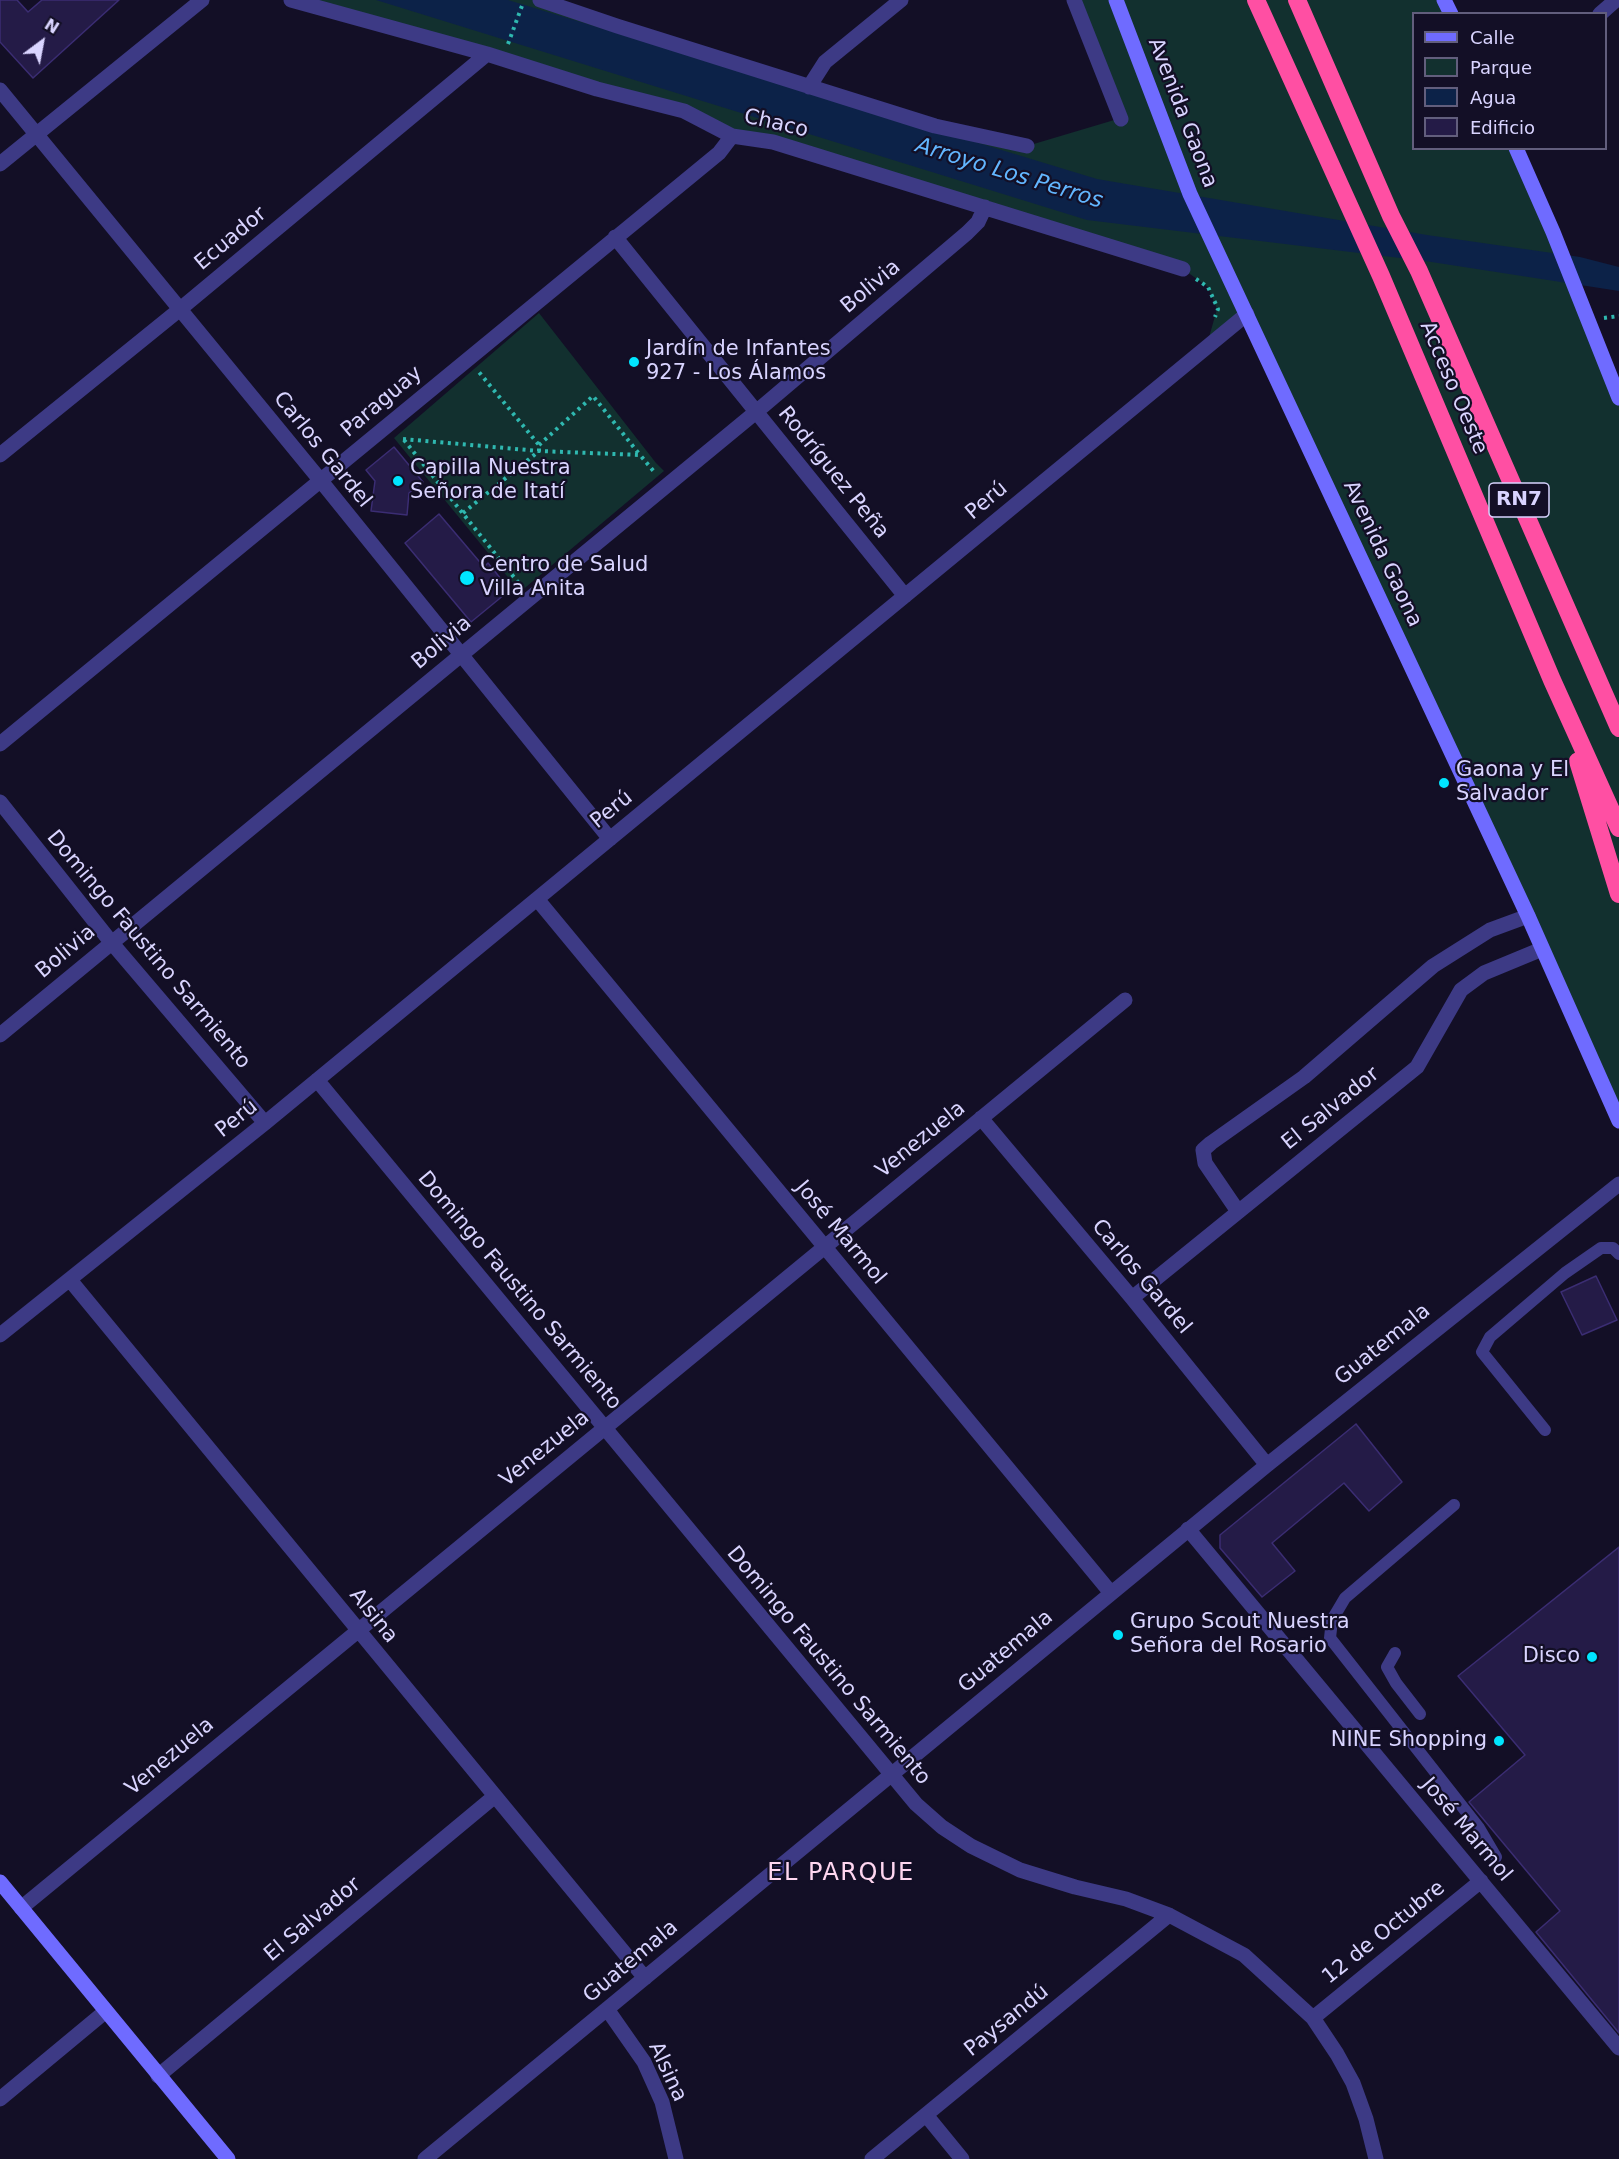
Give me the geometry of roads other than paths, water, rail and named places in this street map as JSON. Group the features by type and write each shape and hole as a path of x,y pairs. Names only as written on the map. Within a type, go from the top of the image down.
{"highway":[{"name":"Acceso Oeste","path":"1256,0 1381,276 1552,680 1619,828"},
{"name":"Acceso Oeste","path":"1297,0 1391,216 1419,271 1619,728"},
{"path":"1552,680 1619,894"}],"street":[{"path":"0,164 202,0"},
{"name":"Chaco","path":"291,0 487,54 597,90 684,111 732,136 773,142 1184,269"},
{"name":"Chaco","path":"540,0 559,2 617,26 935,126 1027,146"},
{"path":"809,87 825,62 901,0"},
{"path":"1074,0 1121,119"},
{"name":"Avenida Gaona","path":"1116,0 1190,194 1528,916 1619,1121"},
{"path":"1601,12 1616,0"},
{"name":"Ecuador","path":"0,454 179,310 487,54"},
{"name":"Carlos Gardel","path":"0,90 321,481 610,839"},
{"name":"Paraguay","path":"0,744 718,153 732,136"},
{"path":"1517,150 1553,232 1619,398"},
{"name":"Bolivia","path":"0,1035 756,412 967,233 978,222 985,207"},
{"name":"Rodríguez Peña","path":"615,237 905,596"},
{"name":"Perú","path":"0,1335 265,1123 1247,314"},
{"name":"Domingo Faustino Sarmiento","path":"0,802 111,942 265,1123"},
{"name":"José Marmol","path":"537,899 1111,1593"},
{"path":"1237,1210 1204,1163 1203,1150 1304,1077 1433,966 1490,930 1528,916"},
{"name":"El Salvador","path":"1132,1298 1237,1210 1417,1067 1461,990 1484,973 1542,950"},
{"name":"Venezuela","path":"21,1908 1125,1000"},
{"name":"Domingo Faustino Sarmiento","path":"317,1080 915,1804 933,1820 971,1846 1020,1870 1047,1880 1126,1899 1169,1915 1244,1955 1313,2018 1338,2054 1353,2083 1366,2119 1376,2159"},
{"name":"Carlos Gardel","path":"981,1118 1132,1298 1267,1465"},
{"name":"Guatemala","path":"425,2159 1188,1529 1619,1184"},
{"name":"Alsina","path":"70,1280 645,1978"},
{"name":"José Marmol","path":"1188,1529 1619,2048"},
{"name":"El Salvador","path":"158,2076 495,1796"},
{"name":"12 de Octubre","path":"1313,2018 1481,1881"},
{"path":"0,1882 228,2159"},
{"name":"Paysandú","path":"872,2159 1169,1915"},
{"name":"Alsina","path":"607,2009 644,2062 662,2102 676,2159"},
{"path":"0,2099 106,2011"},
{"path":"926,2115 962,2159"}],"lane":[{"path":"1545,1430 1482,1352 1490,1337 1565,1273 1601,1248 1613,1248 1619,1254"},
{"path":"1454,1505 1345,1598 1332,1620 1330,1638 1479,1828 1496,1857"},
{"path":"1395,1653 1387,1667 1396,1683 1420,1714"}],"water":[{"name":"Arroyo Los Perros","path":"376,0 508,0 1097,179 1427,235 1580,257 1619,267 1619,291 1425,261 1087,220"}],"place":[{"name":"Jardín de Infantes 927 - Los Álamos","path":"634,362"},
{"name":"Capilla Nuestra Señora de Itatí","path":"398,481"},
{"name":"Centro de Salud Villa Anita","path":"467,578"},
{"name":"Gaona y El Salvador","path":"1444,783"},
{"name":"Grupo Scout Nuestra Señora del Rosario","path":"1118,1635"},
{"name":"Disco","path":"1592,1657"},
{"name":"NINE Shopping","path":"1499,1741"}],"district":[{"name":"EL PARQUE","path":"841,1874"}]}
